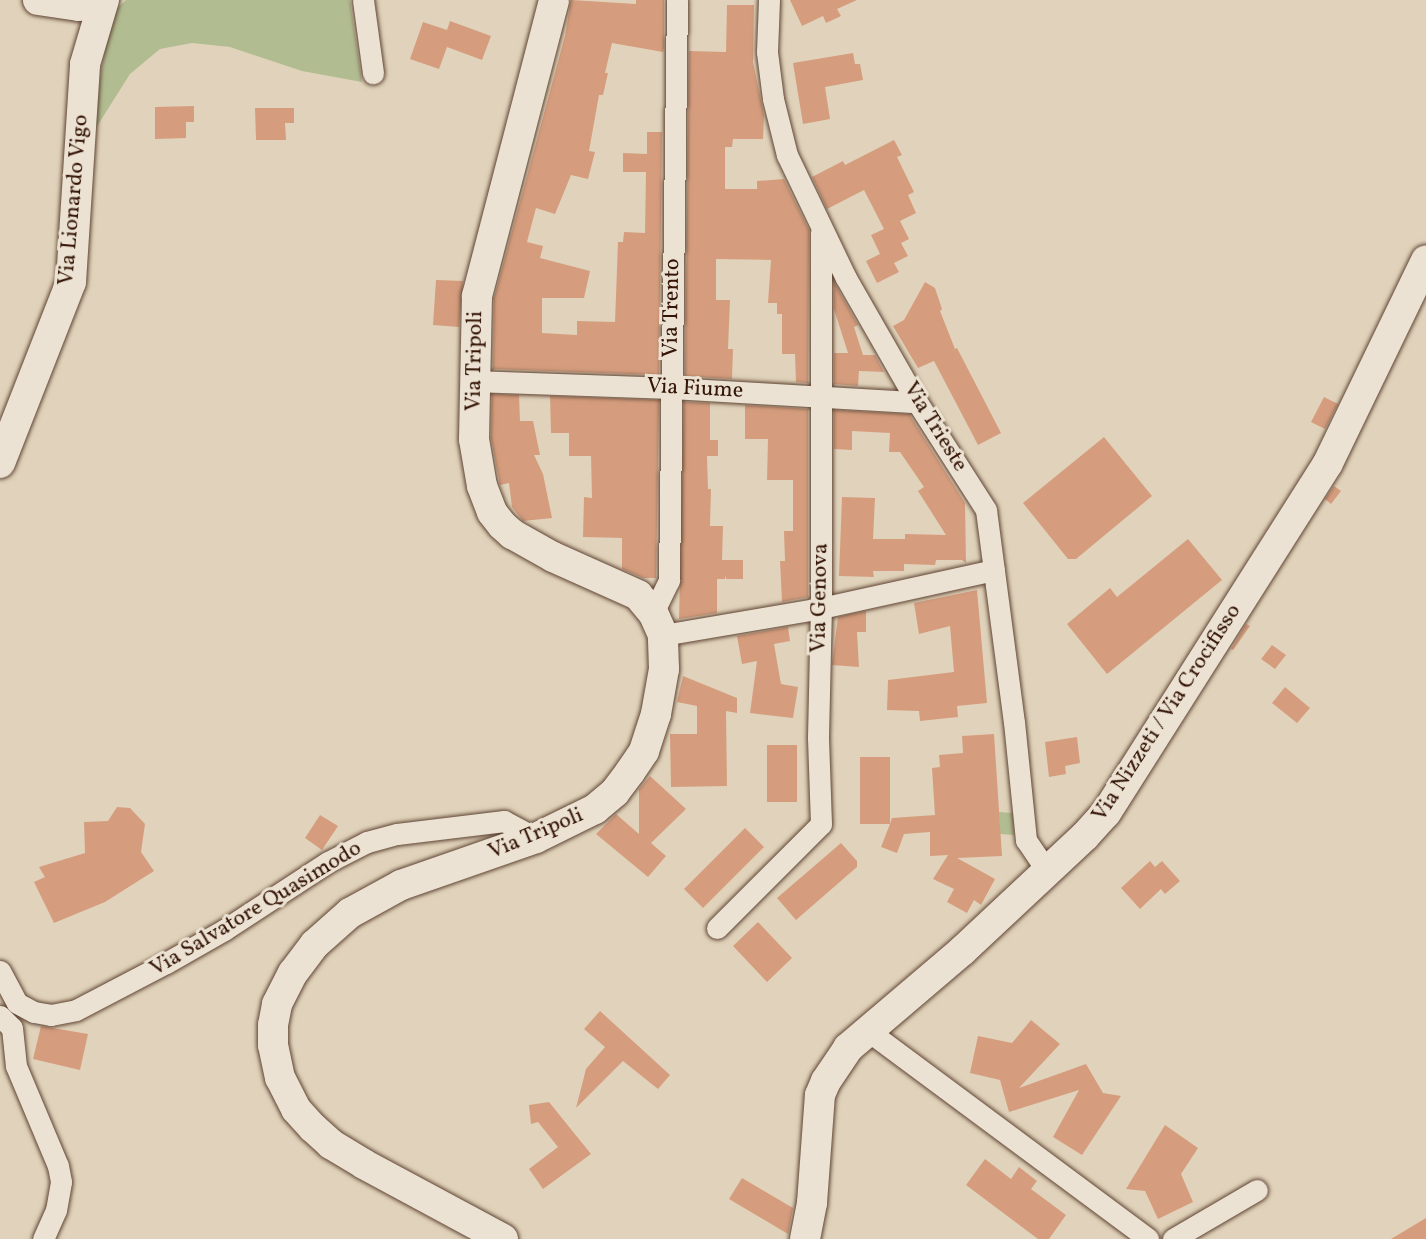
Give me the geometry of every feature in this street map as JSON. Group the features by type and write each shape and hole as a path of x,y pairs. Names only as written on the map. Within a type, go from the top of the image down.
{"street":[{"path":"38,0 88,2"},
{"path":"363,0 373,73"},
{"name":"Via Tripoli","path":"503,1239 364,1164 331,1144 313,1128 296,1109 280,1078 273,1045 273,1025 277,1004 292,973 315,944 350,913 401,885 536,838 595,809 615,792 635,765 644,750 656,714 664,669 658,624 638,595 553,557 512,534 492,513 482,486 474,439 473,381 477,296 554,0"},
{"name":"Via Trento","path":"658,624 669,580 677,0"},
{"name":"Via Trieste","path":"769,0 767,52 773,99 787,155 846,278 917,402 986,510 1014,722 1026,840 1047,871"},
{"name":"Via Lionardo Vigo","path":"0,463 70,282 88,2"},
{"name":"Via Genova","path":"717,928 821,824 818,736 821,608 821,226"},
{"name":"Via Nizzeti / Via Crocifisso","path":"805,1239 812,1203 820,1095 848,1048 962,951 1106,813 1328,463 1426,260"},
{"name":"Via Fiume","path":"473,381 820,395 917,402"},
{"path":"658,624 821,608 994,570"},
{"name":"Via Salvatore Quasimodo","path":"0,971 17,1003 34,1012 51,1015 76,1010 186,952 328,862 367,842 397,834 504,821 536,838"},
{"path":"0,1016 12,1028 16,1066 58,1166 61,1182 56,1210 43,1239"},
{"path":"867,1030 1148,1239"},
{"path":"1173,1239 1257,1190"}],"green space":[{"path":"126,0 350,0 362,82 302,71 230,47 192,43 160,49 130,74 94,131 101,71 113,12"},
{"path":"999,812 1013,813 1014,835 1000,834"}],"building":[{"path":"571,0 636,4 636,0 664,0 664,48 663,52 612,43 605,73 608,73 603,95 599,95 589,151 595,152 588,179 571,175 555,214 536,208 527,242 543,246 540,258 590,271 584,298 542,298 542,333 577,335 577,321 615,322 618,242 623,242 624,232 645,233 646,172 623,172 623,153 647,154 647,132 662,132 659,375 493,369 494,298 565,36"},
{"path":"790,0 857,0 837,9 841,16 826,23 823,16 802,26"},
{"path":"727,5 754,5 753,62 764,115 763,139 733,139 732,147 725,147 725,189 757,189 757,181 784,179 809,230 808,383 796,382 795,354 782,354 782,314 777,314 777,303 768,303 771,260 716,259 716,300 730,300 728,349 733,349 732,379 685,376 689,51 726,52"},
{"path":"450,21 491,36 482,60 447,47 439,69 410,59 423,22 447,30"},
{"path":"853,53 855,64 860,64 863,80 825,87 830,119 803,124 793,63"},
{"path":"194,106 194,122 186,122 186,138 155,139 155,107"},
{"path":"255,108 294,108 294,123 285,123 286,140 256,140"},
{"path":"894,140 902,155 897,157 914,192 908,195 916,213 900,221 909,239 901,243 908,256 894,263 899,272 877,283 866,261 880,254 871,235 884,229 864,190 827,209 812,177 843,161 845,165"},
{"path":"436,280 463,281 459,327 433,325"},
{"path":"834,282 858,325 854,327 863,355 875,355 884,372 859,371 858,386 834,384 834,353 848,353 834,309"},
{"path":"925,282 935,288 942,309 940,311 955,349 957,348 1001,433 978,445 934,361 918,368 893,326 904,320"},
{"path":"492,394 519,395 520,421 533,421 540,455 534,455 543,474 552,518 523,521 512,507 509,483 500,485 491,438"},
{"path":"550,396 659,400 656,578 643,578 622,569 622,538 583,537 584,497 592,498 591,456 569,456 569,433 551,433"},
{"path":"1324,397 1338,404 1325,429 1311,422"},
{"path":"684,402 710,403 710,440 718,440 718,456 707,456 708,489 711,489 710,526 723,526 722,560 743,560 743,579 726,579 726,575 725,579 717,579 717,613 679,619"},
{"path":"745,405 808,409 808,597 782,602 780,561 785,561 784,531 793,531 793,480 767,480 768,439 745,439"},
{"path":"834,410 909,414 965,503 966,563 962,560 936,560 935,565 904,564 904,571 873,571 874,577 839,576 842,497 875,498 873,539 905,539 905,534 946,535 918,491 924,487 900,452 889,452 890,433 852,431 852,450 834,449"},
{"path":"1104,437 1152,496 1076,559 1068,559 1023,503"},
{"path":"1334,486 1341,491 1331,504 1325,499"},
{"path":"1188,539 1222,580 1107,674 1067,624 1110,588 1117,597"},
{"path":"977,590 987,703 957,706 958,717 920,721 919,711 887,710 888,680 954,672 950,626 919,634 914,603"},
{"path":"866,611 866,632 857,632 859,667 832,665 838,617"},
{"path":"1246,624 1250,626 1233,650 1231,649"},
{"path":"788,627 790,641 774,644 781,684 798,687 793,718 750,713 757,661 742,664 737,636"},
{"path":"1272,645 1286,655 1275,669 1261,659"},
{"path":"683,676 737,698 737,713 726,711 727,786 671,787 670,734 697,734 697,706 677,702"},
{"path":"1285,687 1310,708 1297,723 1272,703"},
{"path":"994,734 1002,856 957,858 995,879 981,905 974,900 967,913 947,902 954,889 933,879 948,855 930,856 930,832 904,834 897,853 881,847 892,818 935,815 932,768 940,767 939,755 963,753 962,736"},
{"path":"1077,737 1080,763 1065,766 1066,774 1049,777 1045,742"},
{"path":"767,745 797,745 797,802 767,802"},
{"path":"860,757 890,757 890,824 860,824"},
{"path":"650,776 686,809 651,843 666,856 648,877 596,834 616,814 639,834 639,789"},
{"path":"117,807 130,808 145,824 141,852 154,871 105,902 54,923 34,882 45,877 39,867 85,853 84,822 108,821"},
{"path":"320,815 338,826 322,850 305,838"},
{"path":"745,828 764,847 703,908 684,889"},
{"path":"841,843 857,861 857,867 796,920 777,898"},
{"path":"1150,861 1155,867 1162,861 1180,881 1165,894 1161,889 1140,909 1121,888"},
{"path":"758,922 792,958 767,982 733,946"},
{"path":"600,1011 670,1075 658,1089 623,1061 576,1108 586,1069 605,1047 584,1029"},
{"path":"1031,1020 1060,1044 1019,1088 1086,1064 1103,1093 1121,1096 1082,1155 1053,1137 1079,1090 1009,1112 1000,1080 970,1073 978,1036 1012,1043"},
{"path":"41,1026 88,1034 80,1070 33,1059"},
{"path":"549,1102 591,1154 543,1189 529,1169 558,1147 538,1122 531,1124 529,1105"},
{"path":"1165,1125 1198,1148 1181,1174 1193,1202 1158,1219 1145,1191 1126,1189"},
{"path":"985,1159 1011,1179 1019,1167 1037,1181 1031,1189 1066,1215 1049,1239 1038,1239 966,1185"},
{"path":"742,1178 793,1208 788,1234 729,1199"},
{"path":"1426,1218 1426,1239 1391,1239"}]}
